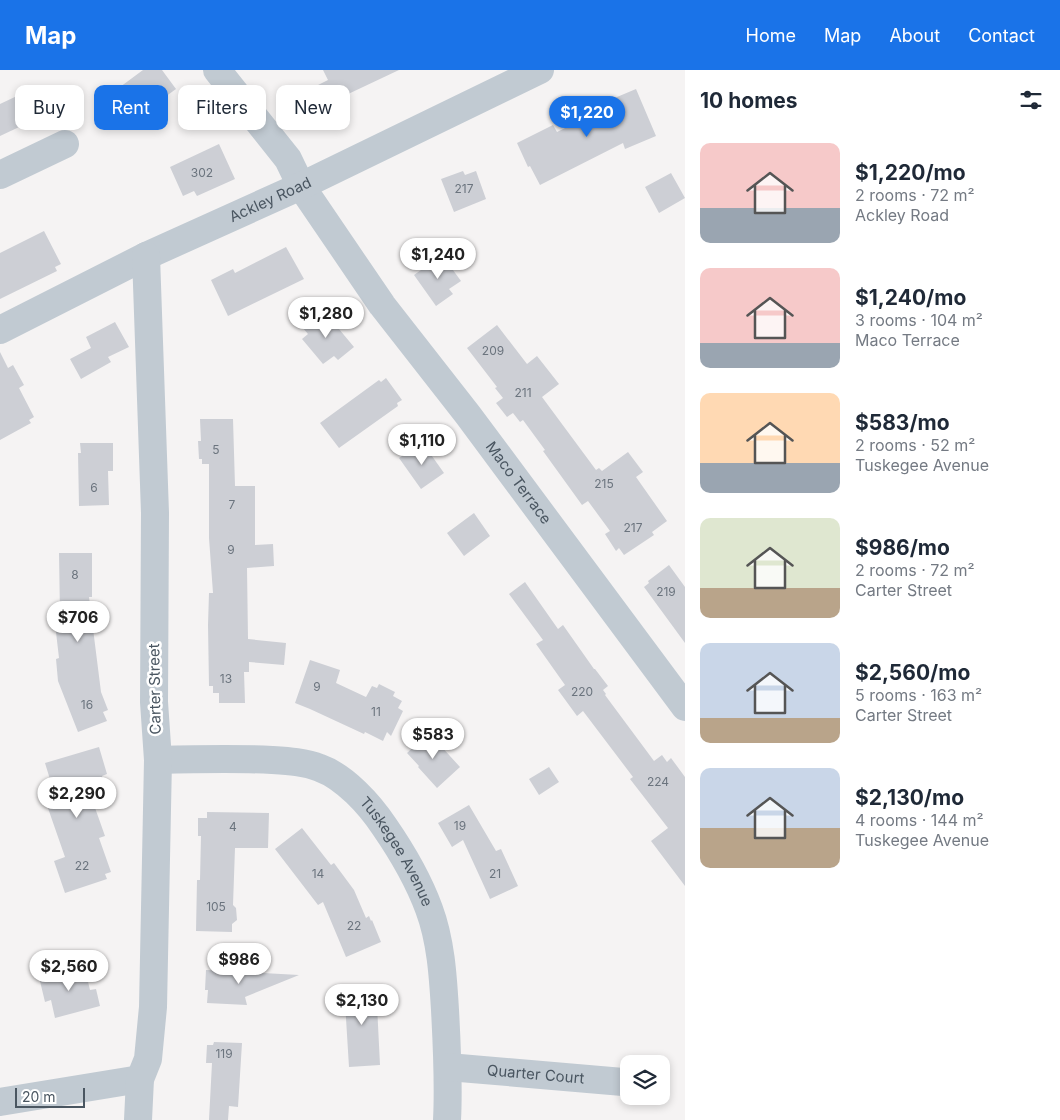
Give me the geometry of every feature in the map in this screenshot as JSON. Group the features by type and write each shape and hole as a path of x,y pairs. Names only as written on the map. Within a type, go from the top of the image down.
{"street":[{"name":"Maco Terrace","path":"217,70 288,159 301,186 382,305 468,415 685,707"},
{"name":"Ackley Road","path":"0,330 146,256 301,186 540,70"},
{"path":"0,175 65,144"},
{"name":"Carter Street","path":"138,1120 140,1079 148,1059 153,1007 158,760 154,702 154,513 146,256"},
{"name":"Tuskegee Avenue","path":"158,760 242,758 300,762 321,768 335,775 352,788 376,814 416,878 430,910 437,938 442,976 448,1067 448,1120"},
{"name":"Quarter Court","path":"448,1067 620,1082"},
{"path":"0,1102 140,1079"}],"building":[{"path":"143,70 162,70 176,89 168,95 168,85 123,85"},
{"path":"323,70 399,70 350,93 350,85 318,85 328,80"},
{"path":"636,89 656,136 625,149 623,143 540,185 530,166 528,167 517,143 553,125 557,132 608,107 605,102"},
{"path":"15,97 15,129 0,136 0,104"},
{"path":"219,144 235,179 197,196 194,191 183,196 170,167"},
{"path":"463,171 465,175 476,171 486,199 454,212 441,179"},
{"path":"671,173 685,198 659,213 645,187"},
{"path":"44,231 61,264 55,267 57,271 0,299 0,253"},
{"path":"286,247 304,279 228,316 211,280 233,269 235,273"},
{"path":"442,255 461,281 449,289 453,294 436,306 414,275"},
{"path":"320,313 325,320 329,317 354,347 338,360 334,356 323,364 302,339 308,334 302,327"},
{"path":"115,322 129,347 108,357 111,362 81,379 70,359 91,348 86,337"},
{"path":"497,325 527,364 537,356 559,384 542,397 596,470 599,468 602,471 628,452 643,472 636,477 667,521 652,532 654,535 624,555 619,548 616,551 605,534 610,531 588,501 582,505 523,420 520,422 513,413 507,417 496,403 503,398 495,388 497,387 467,348"},
{"path":"0,352 8,368 13,365 24,385 19,388 34,417 29,420 31,423 0,440"},
{"path":"386,378 402,400 397,403 398,406 339,448 320,423 379,380 381,382"},
{"path":"200,419 233,419 235,486 255,486 255,545 273,544 274,566 247,568 248,639 286,643 284,665 249,662 249,672 244,672 245,703 219,703 219,693 213,693 213,686 209,686 209,593 213,593 209,538 209,464 202,464 202,459 199,459 198,441 201,441"},
{"path":"422,442 444,473 421,489 399,458"},
{"path":"80,443 113,443 113,471 108,471 109,505 79,506 78,453 81,453"},
{"path":"474,513 490,536 464,556 447,533"},
{"path":"59,553 92,553 92,597 89,597 101,692 108,710 103,712 107,721 78,732 58,681 56,659 59,658 54,615 60,615"},
{"path":"669,565 685,587 685,643 644,587 649,583 648,581"},
{"path":"525,582 558,629 563,625 608,686 603,690 605,695 654,761 662,755 667,762 671,758 685,777 685,886 651,841 668,828 630,779 633,777 583,711 577,716 558,690 565,685 536,644 543,640 509,594"},
{"path":"310,660 340,670 336,683 366,697 372,686 377,688 379,684 395,692 393,696 402,701 398,708 403,711 391,736 387,732 383,741 295,703"},
{"path":"429,733 460,767 437,788 407,753"},
{"path":"99,747 107,774 102,776 103,780 91,783 92,787 88,788 105,836 99,838 111,872 105,874 107,879 65,893 54,861 65,857 42,791 53,789 45,763"},
{"path":"549,767 559,782 539,795 529,779"},
{"path":"469,805 496,851 501,849 518,886 490,899 463,840 452,847 438,823"},
{"path":"207,812 269,813 268,848 235,848 233,905 236,908 237,920 232,924 232,932 196,931 197,880 200,880 201,836 198,836 198,818 207,818"},
{"path":"302,828 331,865 334,863 354,890 366,918 369,916 372,920 381,942 346,957 323,902 318,905 275,849"},
{"path":"84,965 90,990 96,989 100,1006 55,1018 51,1000 45,1002 39,977"},
{"path":"206,970 299,975 245,997 247,1005 207,1003 208,990 205,990"},
{"path":"376,985 380,1065 349,1067 344,986"},
{"path":"214,1042 242,1043 238,1107 229,1106 228,1120 209,1120 212,1063 206,1063 207,1045 213,1045"}]}
